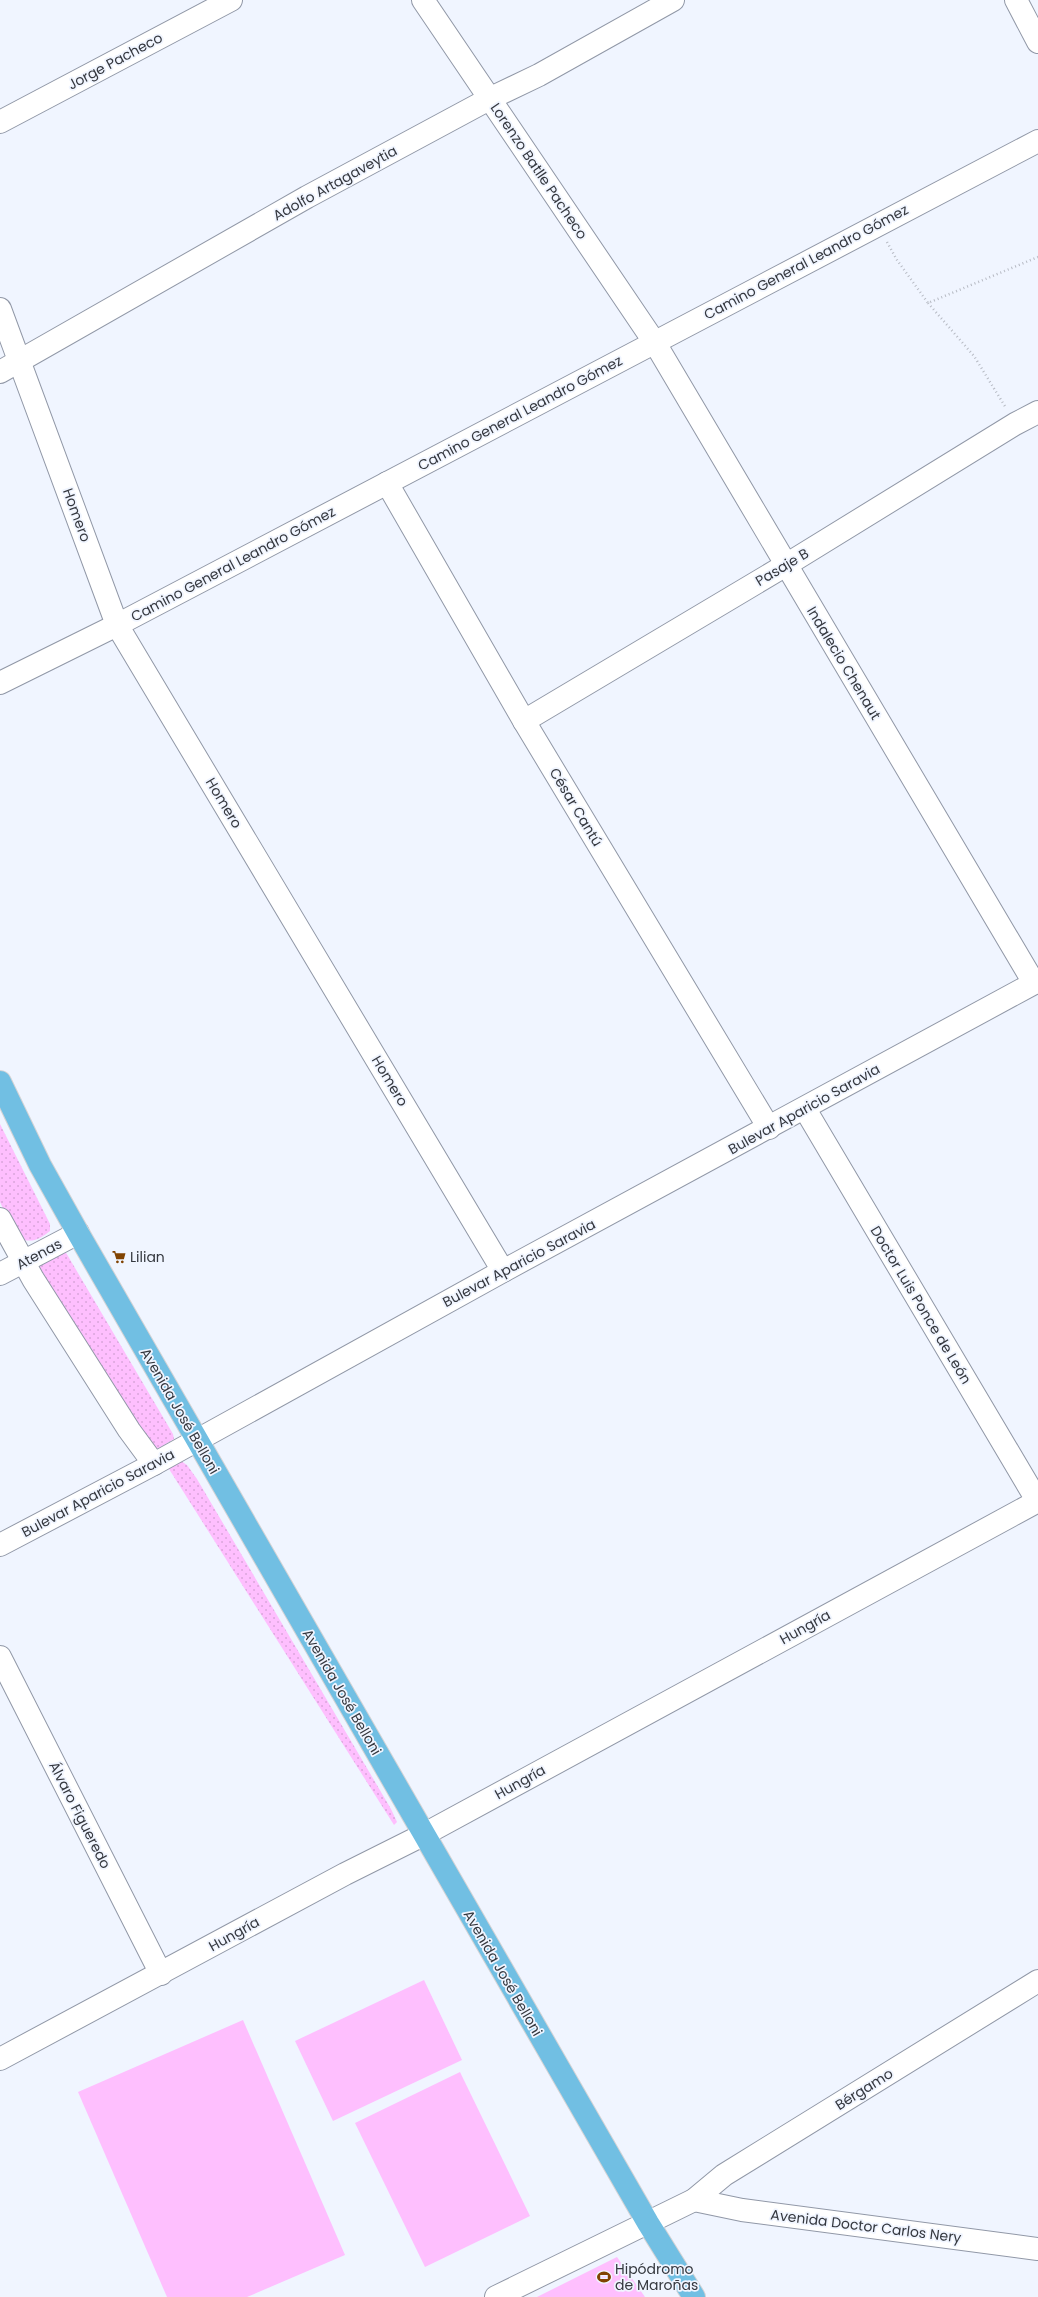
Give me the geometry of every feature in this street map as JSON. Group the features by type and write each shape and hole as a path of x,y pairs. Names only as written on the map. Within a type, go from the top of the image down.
{"main road":[{"name":"Avenida José Belloni","path":"0,1082 40,1165 78,1233 423,1835 648,2223 694,2297"}],"street":[{"name":"Jorge Pacheco","path":"0,122 231,0"},
{"name":"Lorenzo Batlle Pacheco","path":"423,0 654,342"},
{"name":"Adolfo Artagaveytia","path":"0,372 307,197 490,98 539,75 673,0"},
{"path":"1026,10 1038,42"},
{"name":"Camino General Leandro Gómez","path":"0,683 118,624 1038,141"},
{"name":"Homero","path":"0,309 118,624 503,1271"},
{"name":"Indalecio Chenaut","path":"654,342 1036,982"},
{"name":"Pasaje B","path":"524,721 786,565 1015,424 1038,412"},
{"name":"César Cantú","path":"387,483 524,721 769,1128"},
{"name":"Bulevar Aparicio Saravia","path":"0,1546 154,1464 503,1271 805,1109 1036,982"},
{"name":"Doctor Luis Ponce de León","path":"805,1109 1038,1501"},
{"path":"0,1218 23,1262 129,1430 154,1464"},
{"name":"Atenas","path":"0,1274 78,1233"},
{"name":"Hungría","path":"0,2059 345,1874 423,1835 1038,1501"},
{"name":"Álvaro Figueredo","path":"0,1657 161,1974"},
{"name":"Bérgamo","path":"496,2297 694,2200 724,2175 1038,1981"},
{"name":"Avenida Doctor Carlos Nery","path":"694,2200 742,2210 1038,2249"}],"path":[{"path":"878,224 897,260 928,303 974,356 1015,424"},
{"path":"928,303 1038,257"}],"shaded area":[{"path":"0,1124 50,1224 50,1231 36,1240 29,1241 20,1239 13,1230 0,1202"},
{"path":"65,1251 173,1434 174,1439 159,1448 153,1449 38,1273 38,1263"},
{"path":"181,1461 187,1465 197,1479 391,1809 397,1822 394,1825 169,1469 170,1466"},
{"path":"424,1980 462,2060 333,2121 295,2041"},
{"path":"243,2020 345,2255 247,2297 167,2297 78,2092"},
{"path":"460,2072 530,2216 425,2267 355,2123"},
{"name":"Hipódromo de Maroñas","path":"617,2257 645,2297 537,2297"}],"place":[{"name":"Lilian","path":"119,1257"},
{"name":"Hipódromo de Maroñas","path":"604,2277"}]}
